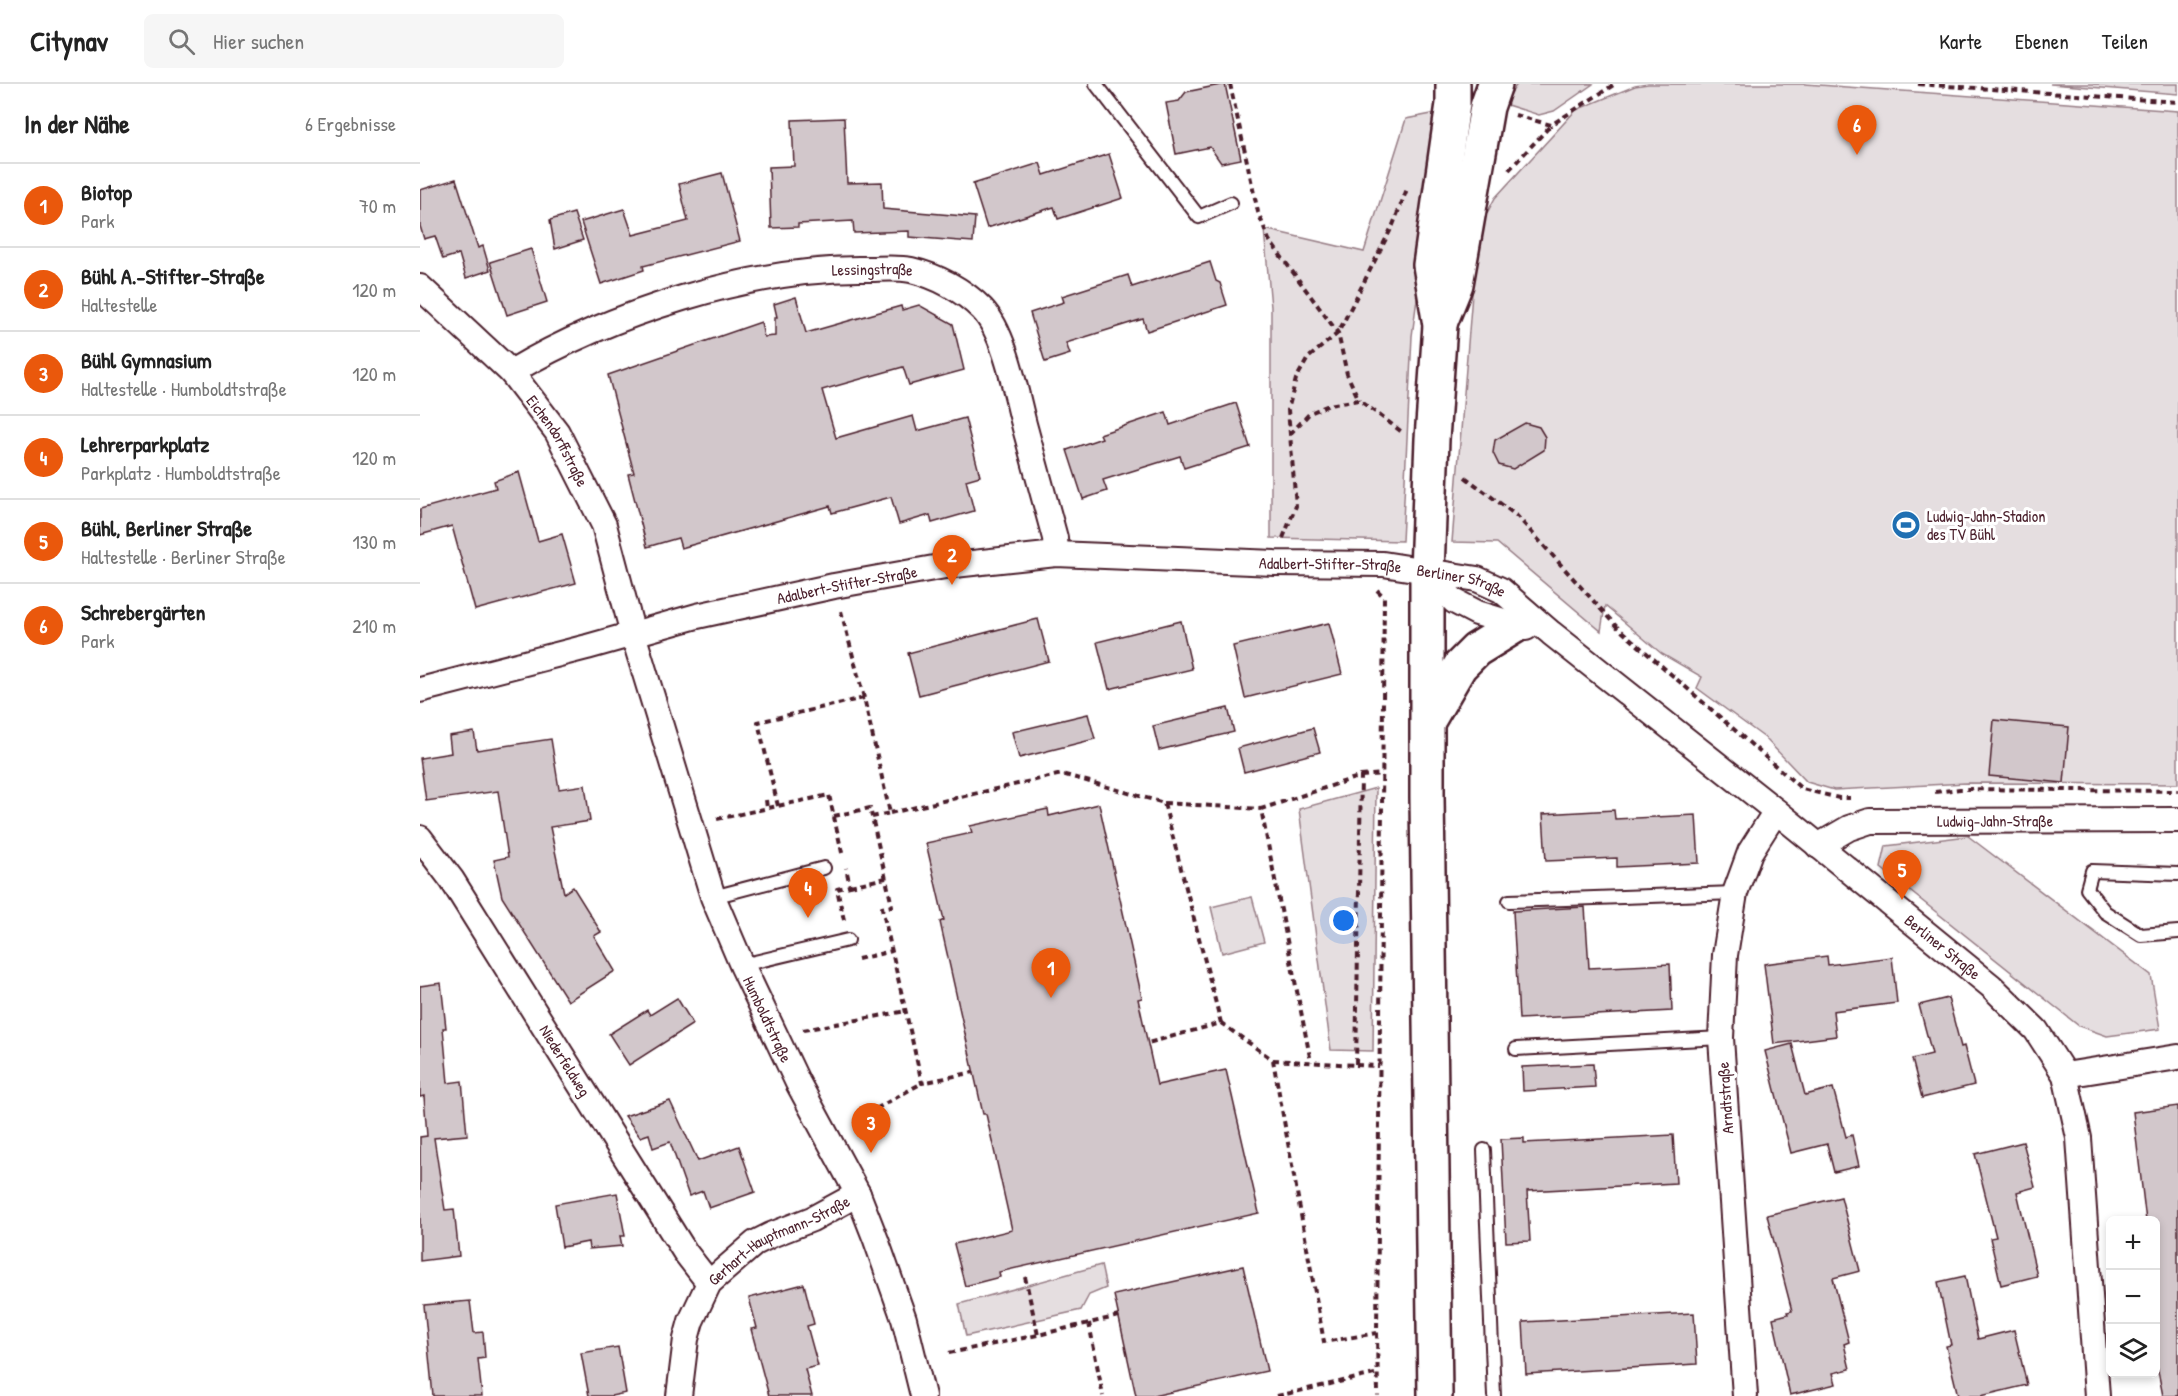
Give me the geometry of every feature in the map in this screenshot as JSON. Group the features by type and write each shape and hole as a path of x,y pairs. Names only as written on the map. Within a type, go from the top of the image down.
{"street":[{"path":"1435,1396 1427,571 1432,439 1440,325 1430,265 1453,104 1453,84"},
{"path":"1440,325 1456,284 1491,95"},
{"name":"Lessingstraße","path":"512,372 546,352 630,317 699,293 795,272 834,268 909,270 935,277 961,292 983,310 996,330 1015,388 1055,537 1056,554"},
{"name":"Eichendorffstraße","path":"420,287 512,372 557,432 603,525 633,634"},
{"name":"Adalbert-Stifter-Straße","path":"420,690 697,616 834,586 945,566 1056,554 1275,563 1383,564 1427,571"},
{"name":"Berliner Straße","path":"1427,571 1454,602 1515,626 1551,633"},
{"name":"Berliner Straße","path":"1427,571 1477,579 1501,590 1551,633 1776,811 1991,986 2036,1030 2065,1075 2079,1138 2097,1396"},
{"path":"1427,723 1460,666 1476,650 1515,626"},
{"name":"Humboldtstraße","path":"633,634 713,897 742,965 798,1083 858,1194 904,1318 923,1396"},
{"name":"Arndtstraße","path":"1745,1396 1721,1038 1725,956 1735,893 1750,852 1776,811"},
{"name":"Ludwig-Jahn-Straße","path":"1818,846 1849,828 1870,821 2178,820"},
{"name":"Niederfeldweg","path":"420,838 458,890 685,1252 709,1283"},
{"path":"2065,1075 2178,1057"},
{"name":"Gerhart-Hauptmann-Straße","path":"679,1396 686,1339 691,1321 709,1283 755,1243 812,1219 858,1194"}],"lane":[{"path":"1096,84 1199,217 1231,203"},
{"path":"713,897 824,868"},
{"path":"2178,874 2092,871 2087,889 2105,912 2141,935 2178,932"},
{"path":"1509,901 1735,893"},
{"path":"742,965 848,940"},
{"path":"1516,1049 1721,1038"},
{"path":"1484,1150 1494,1396"}],"path":[{"path":"1230,84 1258,212 1269,240 1338,333 1347,374 1359,400 1405,434"},
{"path":"1504,176 1551,125 1615,84"},
{"path":"1918,84 2178,102"},
{"path":"1491,95 1551,125"},
{"path":"1275,563 1296,506 1288,410 1296,379 1308,358 1338,333 1393,225 1410,183"},
{"path":"1290,435 1310,413 1329,405 1359,400"},
{"path":"1465,477 1517,516 1616,626 1802,789 1839,798 1860,798"},
{"path":"1372,584 1384,597 1378,1396"},
{"path":"834,586 864,698 890,813"},
{"path":"778,806 758,722 864,698"},
{"path":"872,817 1062,774 1164,803 1261,809 1361,776 1382,774"},
{"path":"1356,1065 1361,776"},
{"path":"1926,793 1960,789 2178,791"},
{"path":"691,825 829,795 850,886"},
{"path":"766,800 767,808"},
{"path":"1164,803 1221,1023 1274,1060 1379,1066"},
{"path":"834,816 870,808 892,906 882,908 922,1083"},
{"path":"1261,809 1311,1062"},
{"path":"886,878 837,889 853,961 892,951"},
{"path":"803,1030 906,1011"},
{"path":"1148,1043 1221,1023"},
{"path":"1274,1060 1324,1342 1377,1333"},
{"path":"858,1119 922,1083 974,1072"},
{"path":"1025,1277 1038,1335"},
{"path":"949,1353 1119,1316"},
{"path":"1089,1323 1103,1396"},
{"path":"1277,1396 1379,1373"}],"shaded area":[{"path":"1517,84 1593,84 1554,111 1539,115 1504,104"},
{"path":"1648,84 1805,84 2178,111 2178,784 1966,783 1834,790 1807,782 1765,738 1697,688 1702,677 1662,654 1605,606 1601,631 1497,543 1452,542 1477,232 1495,198 1576,110 1635,86"},
{"path":"2050,84 2178,84 2178,94"},
{"path":"1442,112 1412,336 1402,541 1271,538 1271,307 1264,229 1364,252 1406,119"},
{"path":"1376,788 1373,1051 1331,1050 1299,809"},
{"path":"1968,836 2151,975 2160,1029 2107,1036 2079,1026 1881,868 1886,846"},
{"path":"1252,897 1264,942 1222,953 1211,907"},
{"path":"1101,1265 1106,1288 1089,1295 1081,1310 966,1336 959,1304"}],"building":[{"path":"1225,84 1241,159 1221,163 1210,147 1176,154 1166,103 1179,101 1186,92"},
{"path":"844,118 847,183 882,182 883,209 975,217 973,242 909,237 909,231 854,233 853,221 771,228 769,167 794,166 792,120"},
{"path":"1109,154 1123,198 1058,219 1054,207 987,228 973,184 1040,163 1044,175"},
{"path":"722,173 740,241 643,266 644,270 601,284 581,222 624,209 633,235 688,221 679,184"},
{"path":"456,179 478,248 483,246 490,270 466,278 459,254 443,259 435,236 424,239 420,226 420,190"},
{"path":"574,213 583,240 555,249 550,220"},
{"path":"531,249 547,302 507,315 490,262"},
{"path":"1210,262 1227,305 1147,331 1143,319 1066,343 1070,354 1045,362 1030,313 1064,302 1062,296 1128,275 1132,287"},
{"path":"796,297 806,333 901,306 902,310 919,305 953,324 964,370 909,385 903,367 822,390 836,438 913,416 917,431 965,418 980,476 966,480 974,511 932,523 930,515 899,524 891,497 832,513 830,506 681,548 678,538 647,547 628,474 634,473 608,375 761,322 764,337 775,336 775,317 777,317 774,304"},
{"path":"1236,403 1250,447 1184,468 1180,456 1103,480 1107,491 1083,499 1067,450 1102,438 1100,434 1166,412 1170,425"},
{"path":"1525,423 1539,427 1545,437 1544,450 1513,469 1499,465 1493,453 1495,440"},
{"path":"519,472 538,541 562,534 576,583 475,610 452,526 420,535 420,509 496,488 494,481"},
{"path":"1038,619 1049,661 919,695 908,653"},
{"path":"1181,621 1192,669 1109,689 1097,642"},
{"path":"1329,623 1342,674 1245,698 1233,646"},
{"path":"1228,708 1234,732 1159,750 1153,726"},
{"path":"1088,714 1095,739 1019,758 1012,732"},
{"path":"1994,720 2069,727 2064,783 1989,776"},
{"path":"1313,728 1320,752 1244,772 1238,748"},
{"path":"474,732 477,750 551,739 559,789 585,785 590,821 550,827 564,893 573,887 601,932 594,936 615,971 568,1001 502,897 494,860 508,857 498,791 426,801 420,758 451,753 449,736"},
{"path":"1099,804 1142,998 1138,999 1157,1085 1226,1070 1259,1213 999,1272 1000,1277 965,1286 954,1244 1012,1230 986,1114 983,1114 940,922 944,920 926,843 972,833 970,826 1048,809 1049,816"},
{"path":"1614,810 1615,819 1696,815 1699,863 1617,867 1617,858 1546,861 1543,814"},
{"path":"1585,907 1589,968 1670,964 1672,1011 1519,1019 1513,911"},
{"path":"1827,956 1828,965 1892,957 1897,1003 1833,1011 1836,1036 1774,1044 1764,964"},
{"path":"441,983 446,1028 443,1028 448,1083 462,1081 467,1135 434,1138 445,1210 454,1209 459,1256 420,1261 420,1137 427,1136 424,1096 420,1097 420,986"},
{"path":"677,998 693,1024 629,1065 609,1034 647,1010 650,1015"},
{"path":"1948,998 1974,1085 1922,1098 1912,1059 1932,1054 1919,1005"},
{"path":"1792,1044 1805,1095 1833,1088 1846,1137 1852,1135 1859,1166 1834,1172 1827,1144 1791,1153 1765,1051"},
{"path":"1593,1064 1595,1087 1523,1091 1522,1067"},
{"path":"670,1101 698,1161 739,1146 755,1192 709,1208 703,1191 689,1196 670,1142 653,1148 649,1134 640,1137 625,1116"},
{"path":"2178,1106 2178,1396 2163,1396 2159,1378 2160,1216 2145,1216 2133,1112"},
{"path":"1673,1135 1676,1183 1527,1191 1530,1241 1506,1242 1501,1139 1524,1138 1524,1143"},
{"path":"2023,1142 2035,1187 2017,1192 2037,1276 2001,1285 1990,1238 1996,1237 1975,1154"},
{"path":"617,1193 625,1236 620,1236 622,1246 589,1249 588,1242 562,1247 555,1204"},
{"path":"1841,1197 1860,1271 1833,1278 1849,1342 1844,1344 1850,1369 1833,1373 1836,1384 1790,1395 1773,1318 1792,1311 1767,1215"},
{"path":"1243,1266 1267,1371 1153,1396 1136,1396 1114,1295"},
{"path":"1965,1276 1978,1339 2014,1330 2027,1385 1981,1396 1958,1396 1946,1346 1951,1345 1938,1282"},
{"path":"804,1284 814,1324 807,1326 818,1366 805,1369 812,1396 769,1396 751,1329 757,1328 749,1298"},
{"path":"470,1301 474,1333 483,1332 485,1358 478,1359 482,1396 433,1396 424,1305"},
{"path":"1694,1313 1697,1364 1526,1374 1523,1322"},
{"path":"618,1347 626,1393 589,1396 581,1353"}],"place":[{"name":"Schrebergärten","path":"1857,155"},
{"name":"Ludwig-Jahn-Stadion des TV Bühl","path":"1906,525"},
{"name":"Bühl A.-Stifter-Straße","path":"952,585"},
{"name":"Bühl, Berliner Straße","path":"1902,900"},
{"name":"Lehrerparkplatz","path":"808,918"},
{"name":"Biotop","path":"1051,998"},
{"name":"Bühl Gymnasium","path":"871,1153"}]}
